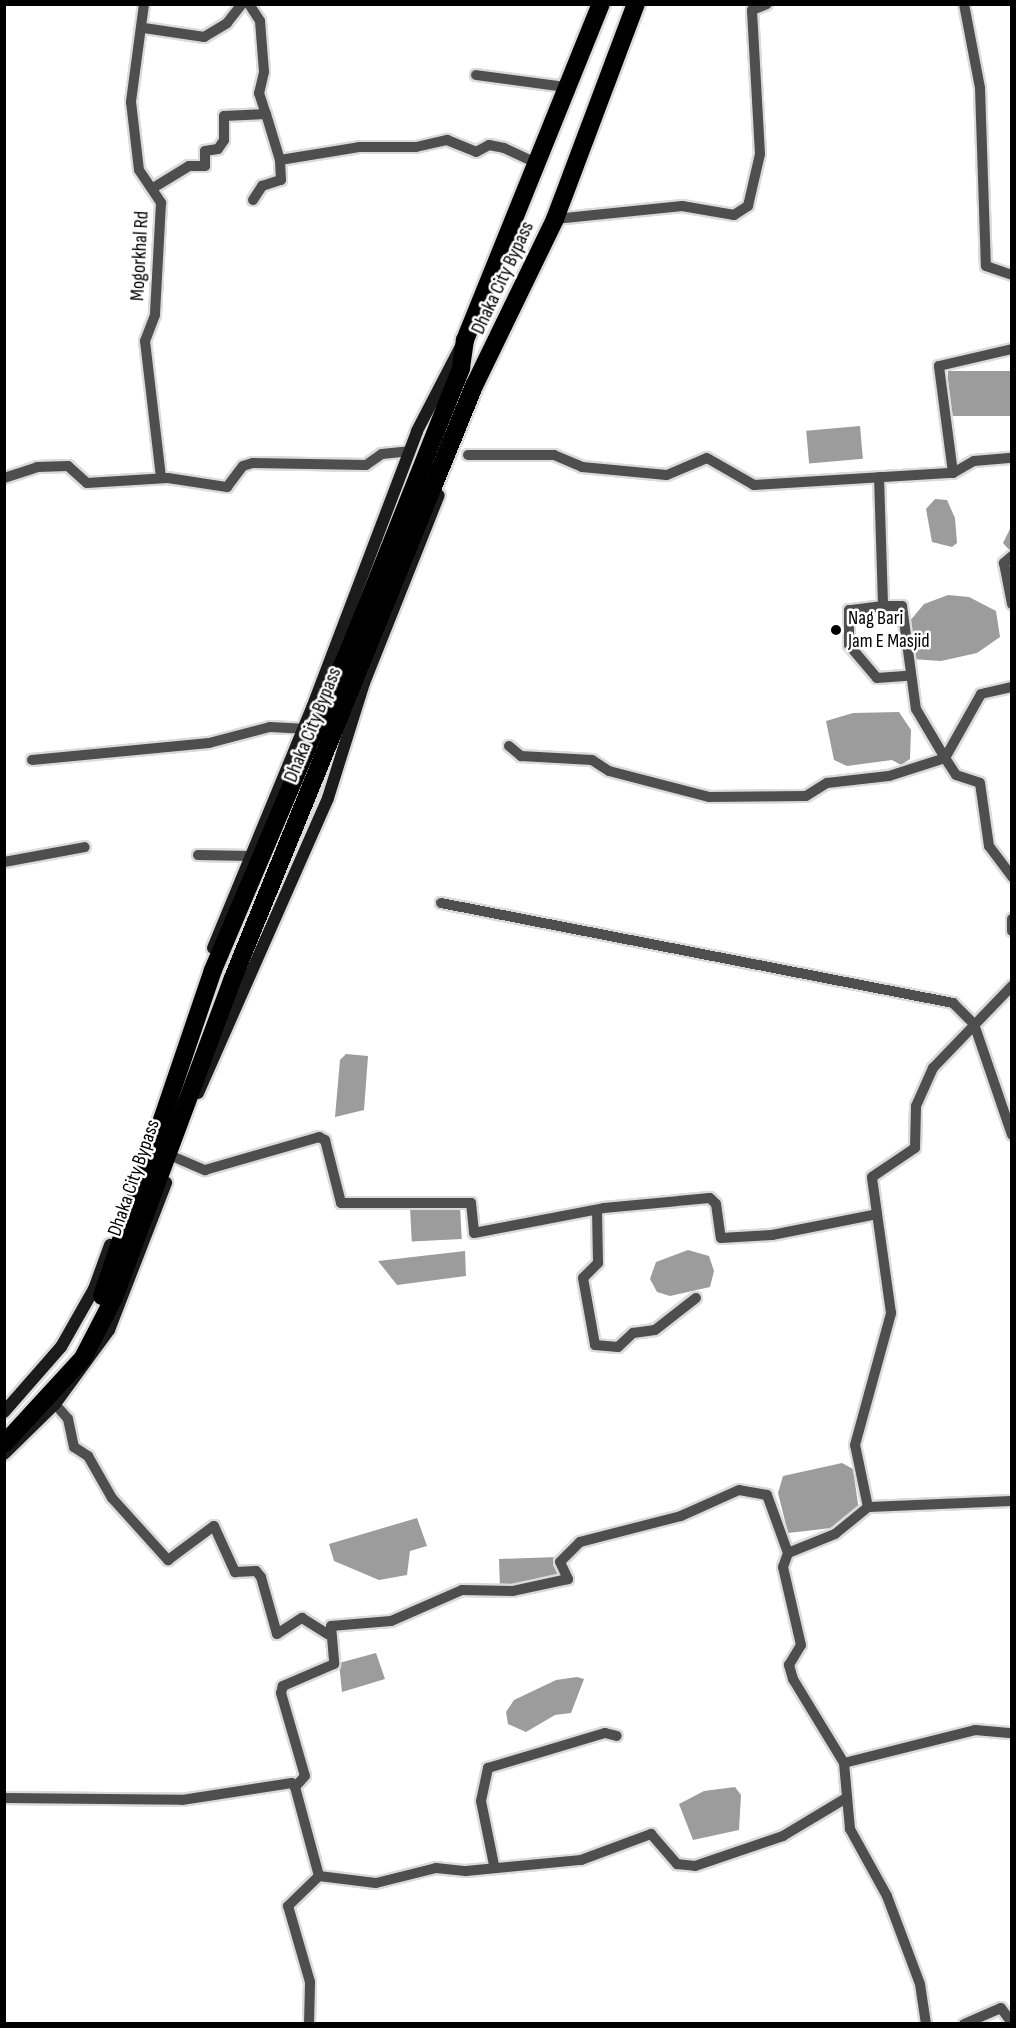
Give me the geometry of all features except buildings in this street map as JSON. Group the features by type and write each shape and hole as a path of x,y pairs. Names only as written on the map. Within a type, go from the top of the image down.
{"highway":[{"name":"Dhaka City Bypass","path":"4,1430 72,1353 103,1294 213,970 347,655 461,368 465,340 601,4"},
{"name":"Dhaka City Bypass","path":"4,1444 83,1358 114,1298 233,978 474,386 488,365 555,219 636,4"}],"main road":[{"path":"4,1412 47,1367 94,1289 249,856 303,729 409,451 465,340"},
{"path":"4,1454 55,1404 109,1330 174,1157 328,798 364,683 488,365"}],"street":[{"name":"Mogorkhal Rd","path":"144,4 144,28 131,102 139,170 161,203 163,232 156,256 155,315 145,341 161,478"},
{"path":"144,28 204,37 227,24 242,4"},
{"path":"249,4 260,21 264,72 259,93 280,160 281,180 262,186 253,200"},
{"path":"555,219 682,206 734,215 748,206 760,154 752,10 766,4"},
{"path":"964,4 980,88 986,266 1011,275"},
{"path":"476,75 566,87"},
{"path":"153,188 189,166 205,166 205,152 218,149 224,140 224,116 266,114"},
{"path":"280,160 447,140 476,152 489,145 504,148 536,163"},
{"path":"953,473 939,366 1011,349"},
{"path":"4,478 37,467 68,466 87,483 161,478 227,487 243,466 253,463 366,465 382,454 409,451"},
{"path":"468,455 554,454 582,467 667,475 707,458 754,485 953,473 974,460 1011,458"},
{"path":"879,477 883,606"},
{"path":"1011,556 1004,563 1011,604"},
{"path":"908,676 877,678 849,645 849,610 902,606 908,676 916,709 956,775 984,789 989,846 1011,877"},
{"path":"509,746 521,756 592,760 609,771 709,797 806,796 827,783 889,776 945,758 981,694 1011,687"},
{"path":"32,760 209,742 270,727 303,729"},
{"path":"4,862 85,847"},
{"path":"198,855 249,856"},
{"path":"441,903 909,992 953,1003 974,1024 1011,1135"},
{"path":"1011,919 1011,931"},
{"path":"868,1507 855,1445 891,1330 872,1177 915,1148 916,1106 933,1068 1011,986"},
{"path":"174,1157 205,1170 319,1137 325,1140 341,1203 471,1203 474,1233 597,1210 710,1198 716,1204 721,1238 772,1235 877,1214"},
{"path":"597,1210 598,1263 583,1278 595,1345 618,1347 633,1333 655,1330 696,1298"},
{"path":"55,1404 68,1419 74,1447 88,1456 112,1498 168,1560 214,1526 235,1572 256,1571 261,1577 278,1634 302,1618 328,1634"},
{"path":"295,1787 305,1776 281,1693 283,1686 334,1664 328,1634 331,1626 391,1621 462,1590 513,1591 568,1579 560,1562 580,1542 681,1516 739,1490 767,1494 788,1553 783,1567 801,1645 789,1665 844,1763 843,1800 850,1828 887,1896 920,1984 926,2024"},
{"path":"788,1553 835,1534 868,1507 1011,1501"},
{"path":"844,1763 975,1730 1011,1733"},
{"path":"494,1865 481,1802 488,1768 605,1732 616,1736"},
{"path":"4,1798 182,1800 292,1783 319,1876"},
{"path":"319,1876 376,1883 417,1871 581,1860 651,1834 677,1864 695,1866 783,1836 843,1800"},
{"path":"309,2024 310,1982 288,1905 319,1876"},
{"path":"964,2024 1001,2008 1011,2023"}],"shaded area":[{"path":"948,371 1011,371 1011,416 948,416"},
{"path":"860,426 863,459 809,464 806,431"},
{"path":"935,499 947,500 955,518 957,543 952,547 932,542 926,509"},
{"path":"1011,527 1011,552 1003,543"},
{"path":"948,595 969,597 996,611 1000,637 977,653 941,661 911,659 909,622 924,604"},
{"path":"899,712 911,730 910,759 901,765 892,760 847,766 834,760 826,721 853,713"},
{"path":"346,1054 368,1056 364,1110 335,1117 340,1060"},
{"path":"460,1206 462,1239 412,1242 410,1209"},
{"path":"688,1250 709,1256 714,1271 710,1287 670,1296 657,1292 650,1279 656,1262"},
{"path":"465,1251 466,1276 397,1285 378,1261"},
{"path":"842,1463 853,1469 859,1511 840,1527 788,1533 778,1493 783,1476"},
{"path":"417,1518 427,1546 410,1551 407,1575 379,1580 334,1561 329,1544"},
{"path":"557,1557 563,1576 500,1589 499,1559"},
{"path":"376,1653 385,1679 342,1692 339,1663"},
{"path":"577,1677 584,1679 571,1713 555,1715 526,1732 508,1724 506,1712 514,1700 556,1680"},
{"path":"735,1787 741,1795 739,1830 693,1840 679,1804 704,1791"}],"place":[{"name":"Nag Bari Jam E Masjid","path":"836,630"}]}
